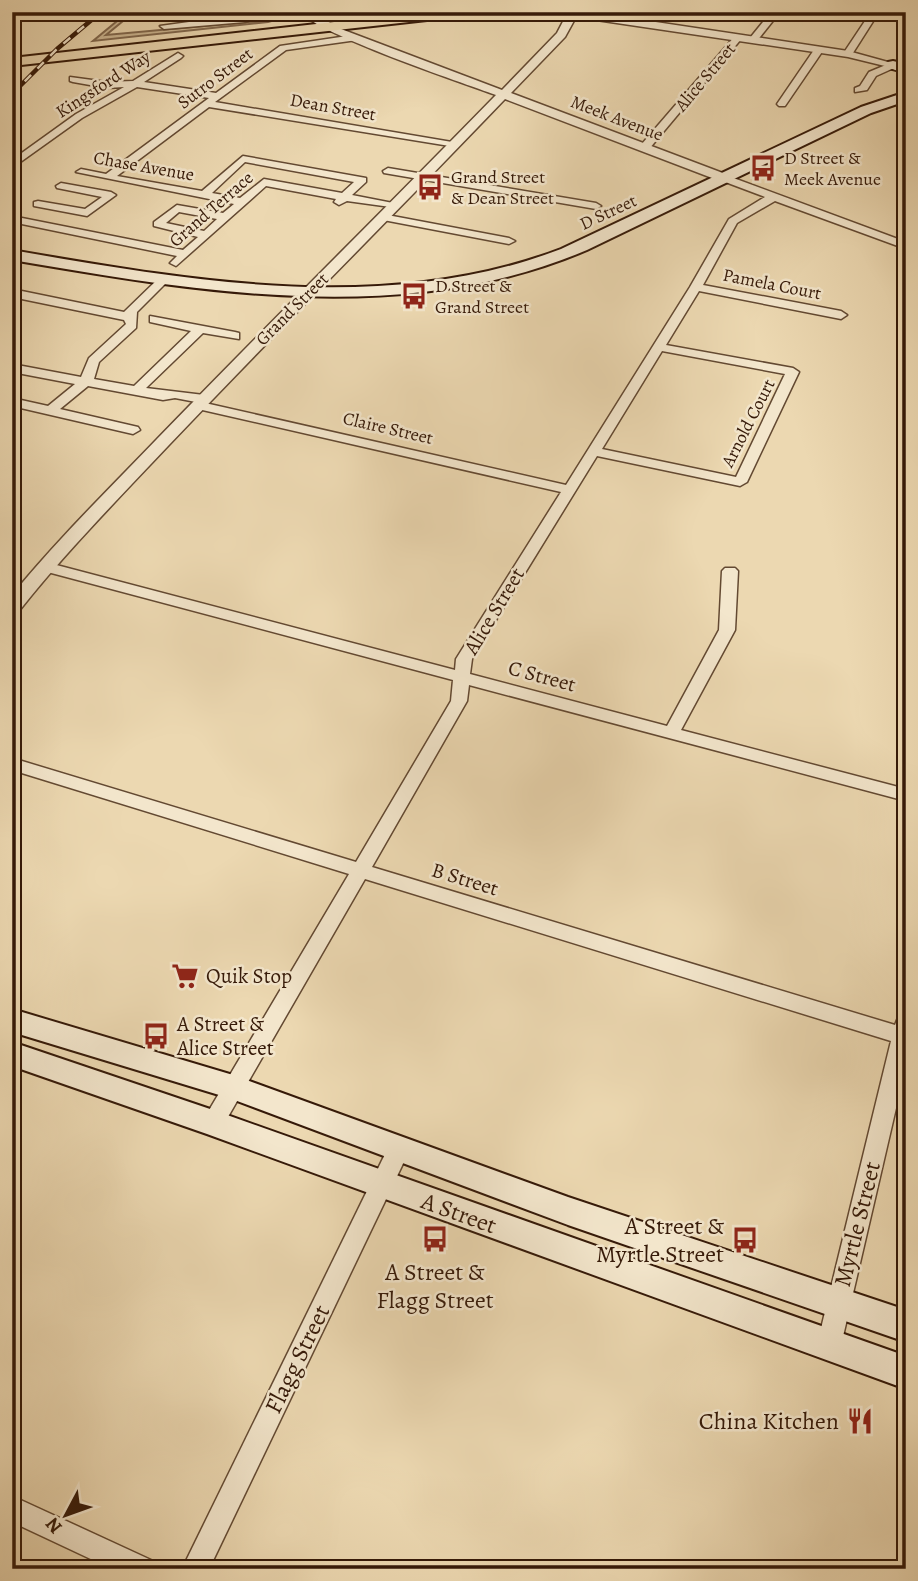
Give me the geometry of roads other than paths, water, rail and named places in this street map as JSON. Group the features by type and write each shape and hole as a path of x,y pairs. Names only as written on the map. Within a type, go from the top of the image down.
{"main road":[{"path":"12,54 396,12"},
{"path":"12,62 317,20 463,12"},
{"path":"544,12 573,13"},
{"name":"D Street","path":"718,175 852,105 885,93 906,89"},
{"name":"D Street","path":"12,255 169,282 307,291 456,273 527,256 866,110 906,96"},
{"name":"A Street","path":"12,1020 233,1087 568,1210 906,1326"},
{"name":"A Street","path":"12,1054 213,1123 906,1373"}],"street":[{"path":"164,26 245,19 274,12"},
{"path":"634,22 643,12"},
{"name":"Alice Street","path":"753,40 776,12"},
{"path":"848,54 875,12"},
{"path":"573,13 819,49 902,68"},
{"name":"Grand Street","path":"12,607 44,567 295,307 307,291 345,258 421,176 565,30 573,13"},
{"path":"565,30 600,17"},
{"name":"Meek Avenue","path":"317,20 354,38 906,246"},
{"name":"Sutro Street","path":"108,177 283,48 354,38"},
{"name":"Alice Street","path":"645,147 738,38"},
{"path":"782,104 819,49"},
{"name":"Kingsford Way","path":"12,165 79,116 137,84 178,56"},
{"path":"858,90 863,88 872,74 902,68"},
{"path":"73,79 107,85 137,84 216,96"},
{"name":"Dean Street","path":"207,104 452,145"},
{"path":"204,195 243,159 362,180 335,206"},
{"name":"Chase Avenue","path":"61,186 85,169 108,177 242,202"},
{"path":"388,171 596,206"},
{"name":"Grand Terrace","path":"176,263 264,182 394,206"},
{"path":"12,219 61,186 111,195 87,212 38,204"},
{"name":"Alice Street","path":"213,1123 459,701 464,659 696,287 733,221 773,197"},
{"path":"206,235 158,224 177,208 225,217"},
{"path":"382,217 509,240"},
{"path":"12,219 185,254"},
{"path":"12,293 129,317 139,313 169,282"},
{"name":"Pamela Court","path":"696,287 841,315"},
{"path":"50,411 87,380 93,361 132,325 129,317"},
{"path":"153,319 235,336"},
{"path":"137,390 200,329"},
{"name":"Arnold Court","path":"593,452 740,482 793,372 659,347"},
{"name":"Claire Street","path":"12,368 59,379 87,380 137,390 163,396 167,402 199,404 569,490"},
{"path":"12,402 133,430"},
{"name":"C Street","path":"44,567 906,795"},
{"path":"671,733 727,630 730,570"},
{"name":"B Street","path":"12,764 359,871 905,1031"},
{"name":"Myrtle Street","path":"829,1345 905,1031"},
{"name":"Flagg Street","path":"194,1569 399,1149"},
{"path":"12,1509 142,1569"}],"waterway":[{"path":"333,12 347,13"}],"railway":[{"path":"12,94 57,49 101,12"}],"place":[{"name":"D Street & Meek Avenue","path":"763,168"},
{"name":"Grand Street & Dean Street","path":"430,187"},
{"name":"D Street & Grand Street","path":"414,296"},
{"name":"Quik Stop","path":"185,976"},
{"name":"A Street & Alice Street","path":"156,1036"},
{"name":"A Street & Flagg Street","path":"435,1239"},
{"name":"A Street & Myrtle Street","path":"745,1240"},
{"name":"China Kitchen","path":"860,1421"}]}
